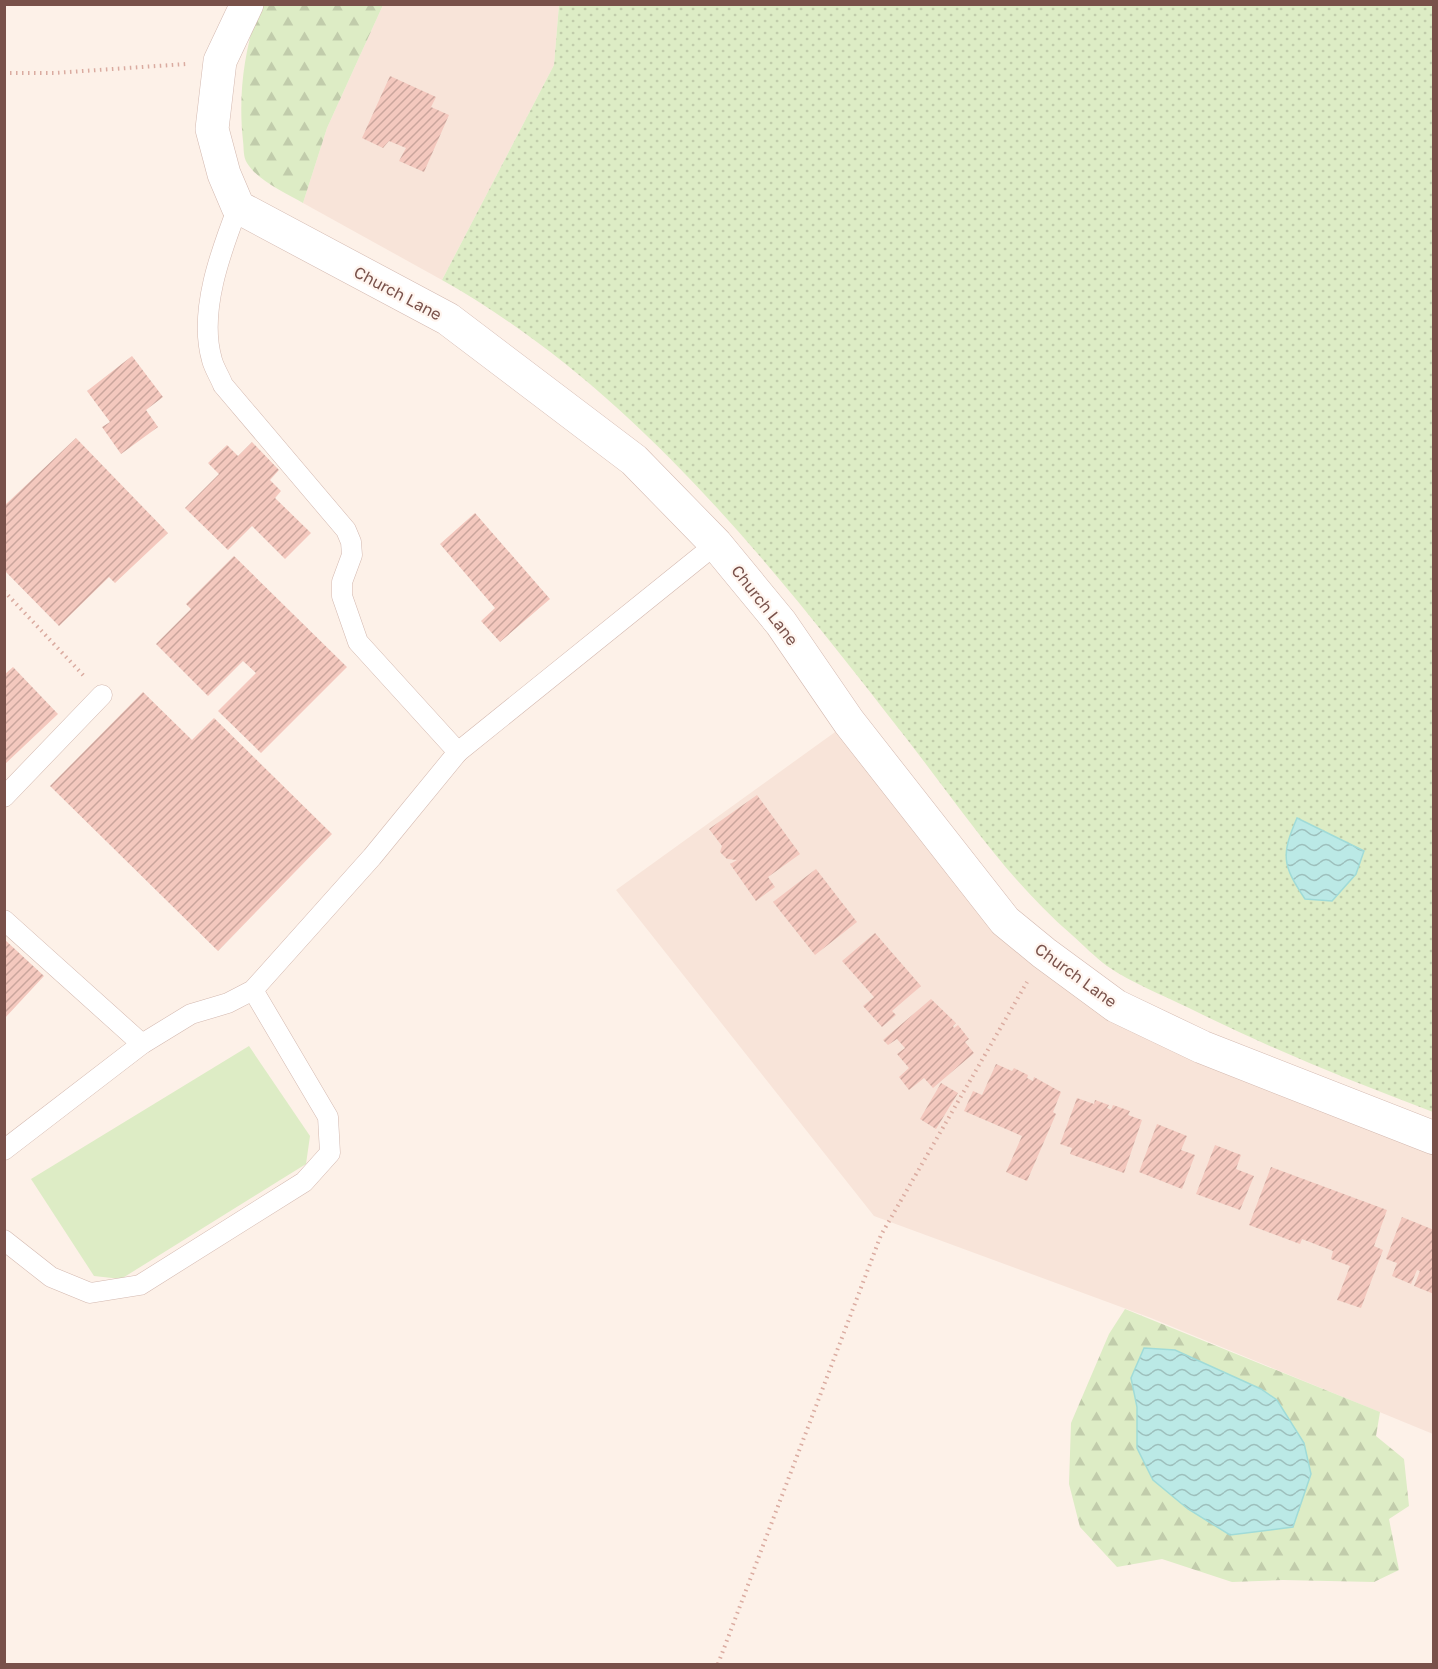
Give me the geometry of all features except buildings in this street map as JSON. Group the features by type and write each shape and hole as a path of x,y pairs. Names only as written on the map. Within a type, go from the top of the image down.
{"street":[{"path":"238,207 224,174 212,129 220,61 248,4"},
{"name":"Church Lane","path":"238,207 448,319 634,460 716,544 781,623 849,722 1005,921 1044,953 1116,1006 1202,1047 1434,1138"}],"lane":[{"path":"238,207 211,292 209,333 212,359 223,385 346,530 351,542 352,555 342,582 342,596 358,642 458,752"},
{"path":"4,1150 142,1044 191,1014 228,1003 253,990 372,857 458,752 716,544"},
{"path":"4,797 102,695"},
{"path":"4,920 142,1044"},
{"path":"4,1240 51,1277 90,1293 140,1285 304,1182 330,1153 328,1117 253,990"}],"path":[{"path":"4,73 122,69 220,61"},
{"path":"4,591 102,695"},
{"path":"718,1665 880,1235 1044,953"}],"shaded area":[{"path":"383,5 559,5 554,65 442,280 303,203 327,128"},
{"path":"849,722 1005,921 1116,1006 1433,1138 1433,1434 1151,1318 874,1216 616,890"}],"green space":[{"path":"260,5 383,5 327,128 303,203 265,181 252,169 245,158 242,89 246,55"},
{"path":"559,5 1433,5 1433,1112 1249,1037 1137,983 1098,959 1048,913 1004,866 856,673 751,546 696,485 638,427 577,373 512,324 442,280 554,65"},
{"path":"249,1046 310,1136 306,1164 121,1279 94,1276 31,1179"},
{"path":"1125,1309 1380,1412 1376,1436 1404,1459 1409,1506 1389,1519 1399,1570 1374,1582 1283,1580 1232,1582 1162,1559 1117,1567 1080,1527 1069,1484 1071,1423 1109,1334"}],"water":[{"path":"1297,818 1364,851 1356,874 1332,901 1305,899 1288,868 1286,851"},
{"path":"1144,1348 1175,1350 1261,1389 1277,1400 1304,1443 1311,1474 1293,1527 1230,1535 1188,1509 1153,1480 1137,1448 1137,1407 1131,1378"}]}
